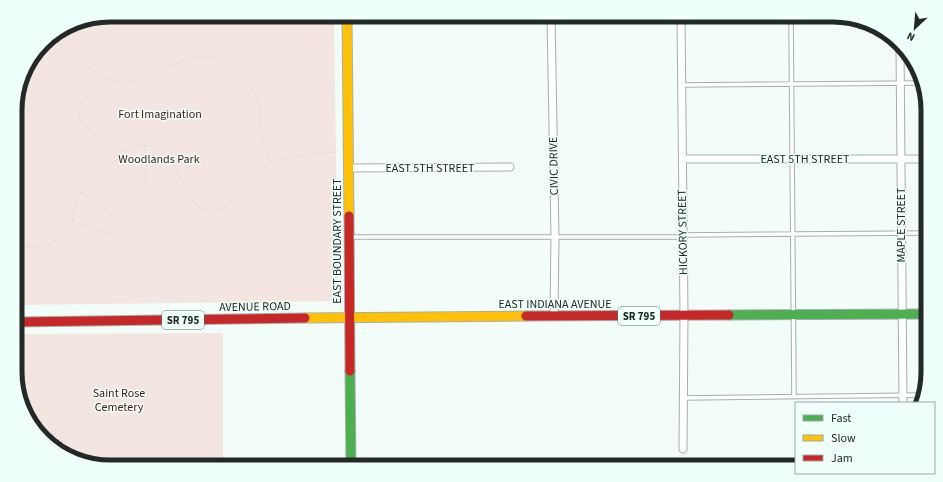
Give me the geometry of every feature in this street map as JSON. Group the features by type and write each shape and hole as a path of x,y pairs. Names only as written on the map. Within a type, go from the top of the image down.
{"main road":[{"name":"EAST BOUNDARY STREET","path":"347,22 351,460"},
{"name":"EAST INDIANA AVENUE","path":"350,318 921,314"},
{"name":"AVENUE ROAD","path":"22,322 350,318"}],"street":[{"name":"CIVIC DRIVE","path":"551,22 555,237 554,316"},
{"name":"HICKORY STREET","path":"681,22 684,316 683,449"},
{"name":"MAPLE STREET","path":"900,53 903,399"},
{"name":"EAST 5TH STREET","path":"683,159 921,159"},
{"name":"EAST 5TH STREET","path":"349,168 510,168"}],"lane":[{"path":"791,22 794,396"},
{"path":"682,85 917,83"},
{"path":"349,237 555,237 921,233"},
{"path":"684,398 794,396 903,399 918,396"}],"path":[{"path":"57,39 66,53 76,61 104,78 123,83 142,79 189,58 208,55 227,64 249,85 256,96 264,150 271,161"},
{"path":"104,78 80,106 78,113 80,122 122,153"},
{"path":"145,145 146,189"},
{"path":"22,246 45,246 57,241 67,232 72,221 76,202 82,193 104,173 122,153 134,146 145,145 158,149 168,156 174,163 190,197 205,210 216,210 227,205 235,199 271,161 308,155 341,152"},
{"path":"82,193 116,218"},
{"path":"72,221 118,237"},
{"path":"48,434 55,433 61,435 62,446"},
{"path":"55,433 54,438 57,442"},
{"path":"51,437 55,433"},
{"path":"57,442 68,442"}],"green space":[{"name":"Woodlands Park","path":"104,22 334,22 338,301 22,305 22,104 29,76 44,52 56,40 71,31 81,27"},
{"name":"Saint Rose Cemetery","path":"223,333 223,460 98,459 81,455 61,445 44,430 37,421 25,395 22,372 22,334"}],"traffic: fast":[{"path":"729,315 921,314"},
{"path":"350,371 351,460"}],"traffic: slow":[{"path":"347,22 349,216"},
{"path":"305,318 526,316"}],"traffic: jam":[{"path":"349,216 350,371"},
{"path":"526,316 729,315"},
{"path":"22,322 305,318"}],"park label":[{"name":"Fort Imagination","path":"160,114"}]}
